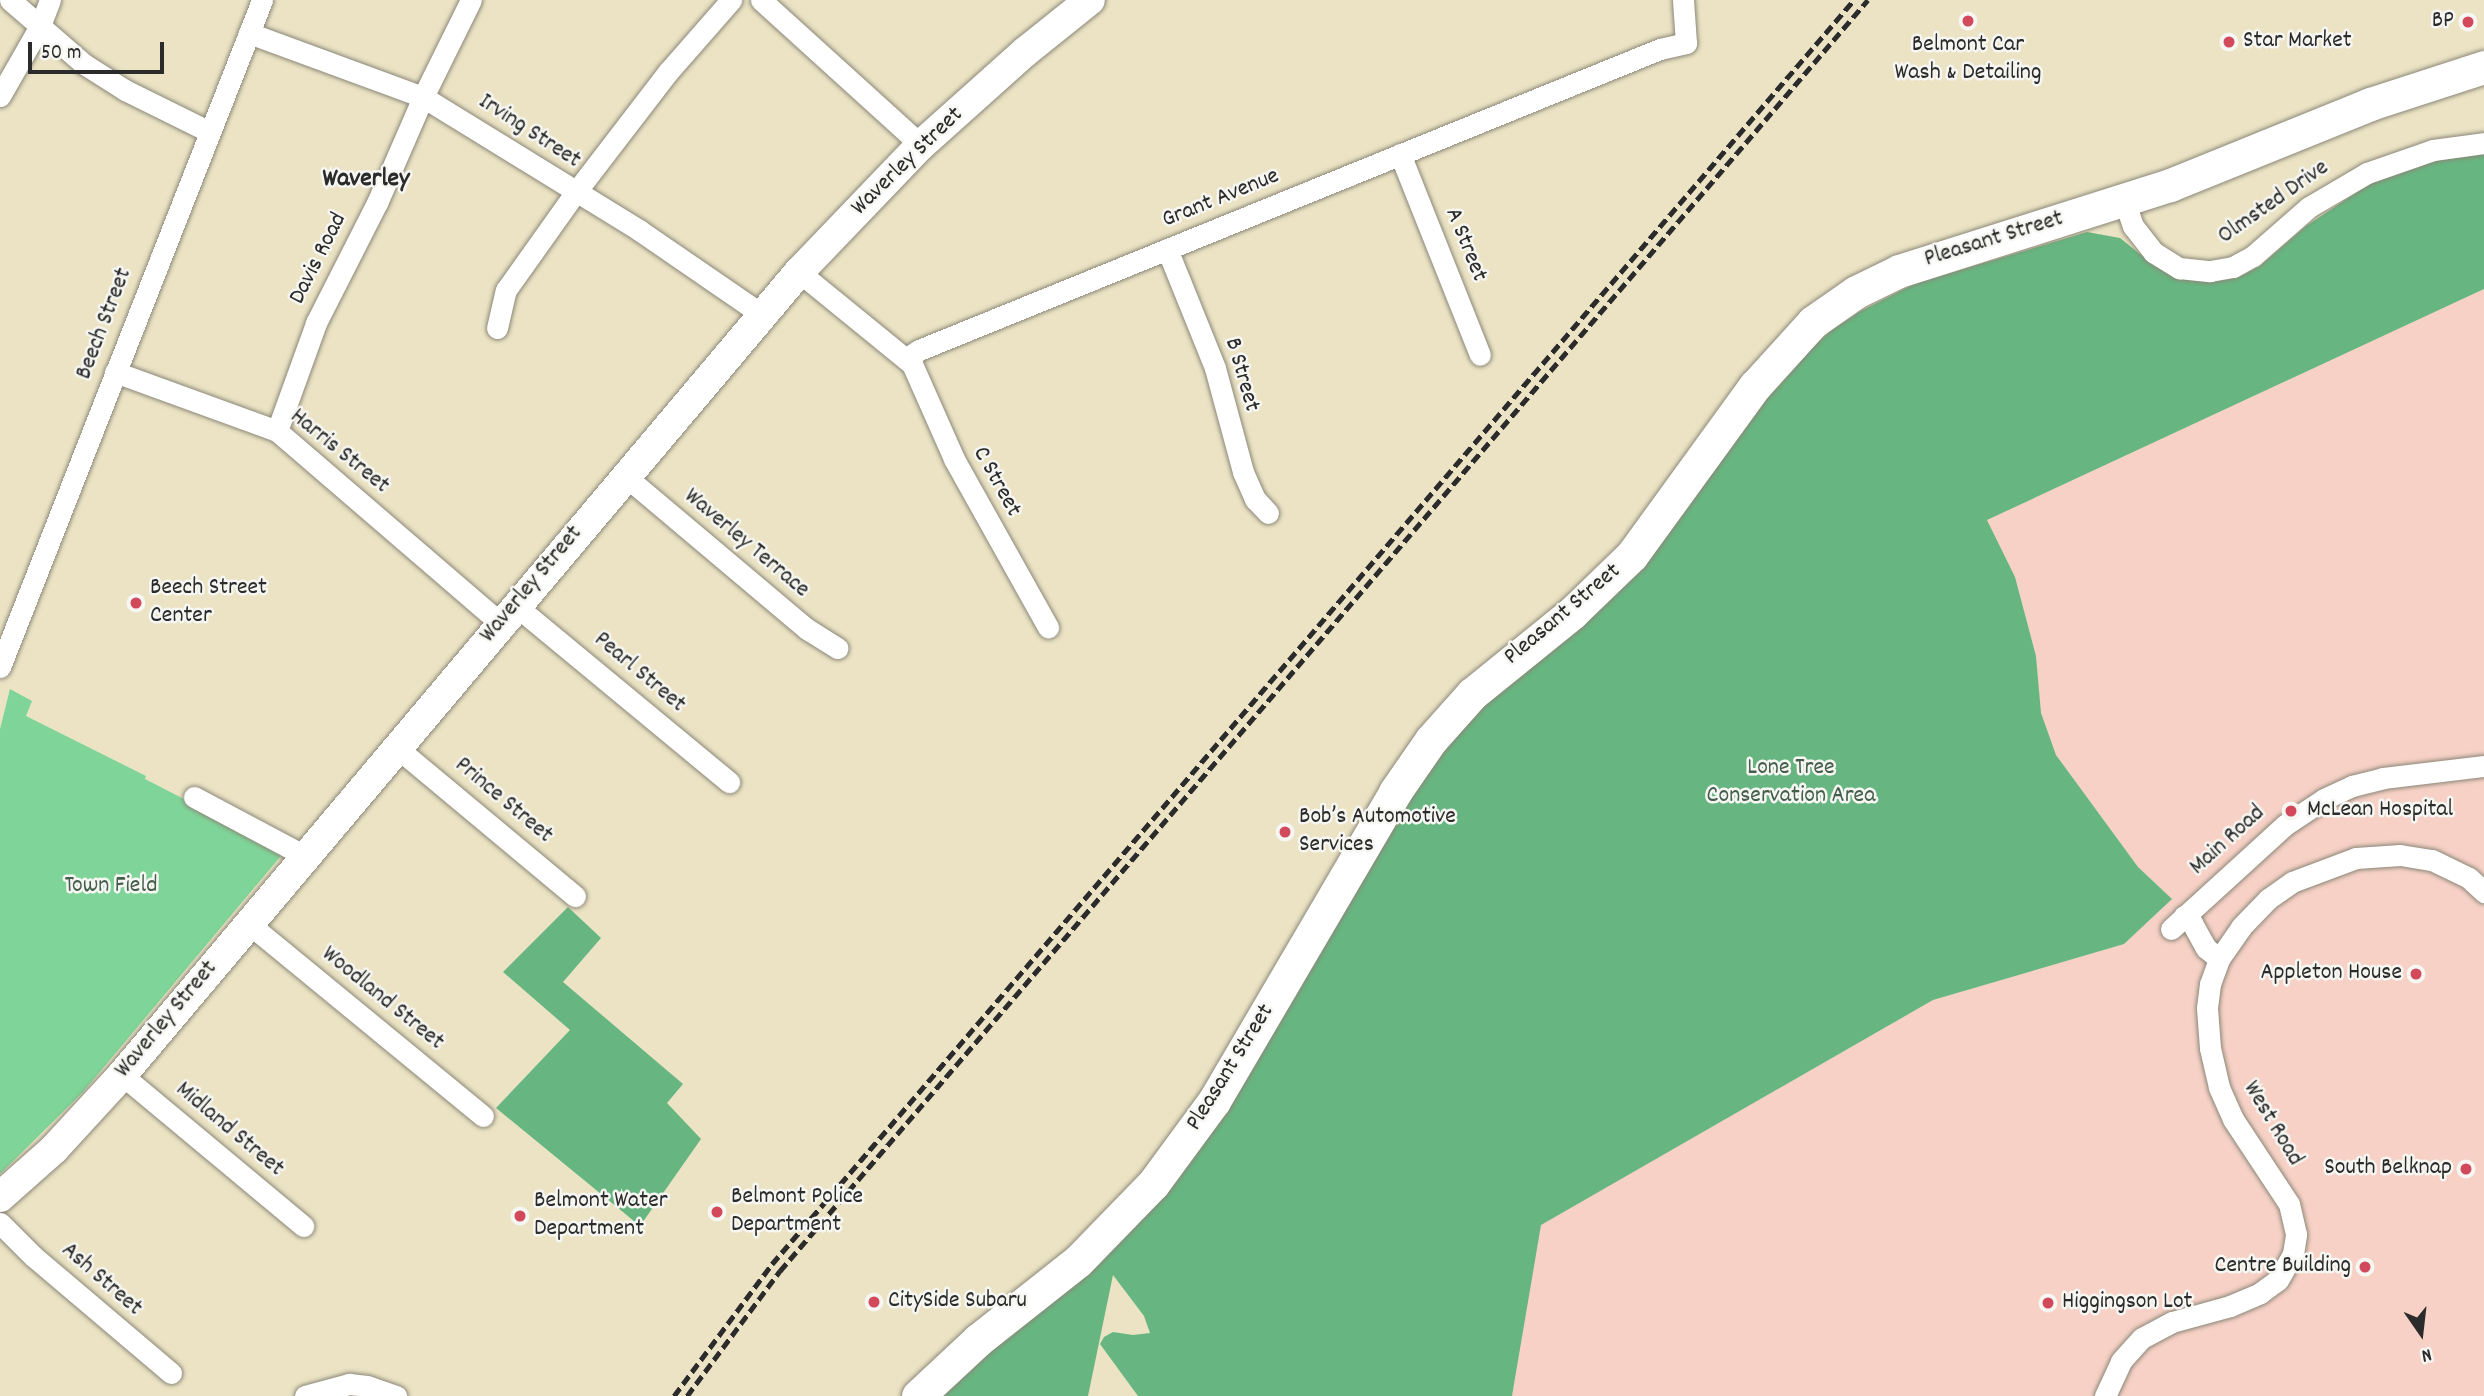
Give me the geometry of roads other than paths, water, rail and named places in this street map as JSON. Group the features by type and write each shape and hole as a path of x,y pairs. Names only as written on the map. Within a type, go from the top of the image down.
{"main road":[{"name":"Pleasant Street","path":"918,1396 978,1340 1086,1254 1153,1184 1214,1101 1395,792 1425,748 1472,694 1589,598 1632,555 1755,386 1800,335 1840,302 1883,277 2199,174 2370,104 2484,67"}],"street":[{"path":"10,0 84,64 125,90 208,131"},
{"path":"0,96 40,26 50,0"},
{"name":"Beech Street","path":"0,667 208,131 262,0"},
{"name":"Davis Road","path":"277,430 317,323 377,203 471,0"},
{"path":"497,328 506,290 575,193 668,72 731,0"},
{"path":"761,0 921,145"},
{"name":"Waverley Street","path":"0,1197 54,1149 122,1075 624,475 799,272 921,145 1025,52 1090,0"},
{"name":"Grant Avenue","path":"906,358 919,350 1660,49 1686,43 1684,0"},
{"name":"Irving Street","path":"249,33 424,97 575,193 639,230 761,314"},
{"name":"Olmsted Drive","path":"2124,200 2138,235 2161,259 2189,270 2221,269 2253,256 2309,207 2367,173 2433,150 2484,143"},
{"name":"A Street","path":"1401,155 1480,355"},
{"name":"B Street","path":"1167,249 1215,368 1243,472 1255,499 1268,513"},
{"path":"799,272 906,358"},
{"name":"C Street","path":"906,358 916,371 965,481 1048,627"},
{"name":"Harris Street","path":"115,372 277,430 508,614"},
{"name":"Waverley Terrace","path":"624,475 807,629 837,648"},
{"name":"Pearl Street","path":"508,614 729,782"},
{"name":"Prince Street","path":"396,747 575,896"},
{"name":"Main Road","path":"2219,958 2206,948 2192,923 2177,923 2285,825 2338,792 2399,775 2484,766"},
{"path":"194,797 305,856"},
{"name":"West Road","path":"2105,1396 2121,1361 2142,1338 2172,1322 2230,1306 2260,1293 2278,1280 2293,1254 2296,1234 2289,1205 2233,1119 2216,1074 2207,1008 2210,984 2219,958 2241,927 2278,890 2322,868 2356,858 2400,855 2432,860 2469,878 2484,892"},
{"name":"Woodland Street","path":"248,923 483,1116"},
{"name":"Midland Street","path":"122,1075 303,1226"},
{"name":"Ash Street","path":"0,1223 33,1256 171,1373"},
{"path":"305,1396 349,1384 367,1386 396,1396"}],"railway":[{"path":"674,1396 772,1264 1854,0"},
{"path":"687,1396 780,1271 1868,0"}],"place":[{"name":"Belmont Car Wash & Detailing","path":"1968,21"},
{"name":"BP","path":"2468,22"},
{"name":"Star Market","path":"2229,42"},
{"name":"Beech Street Center","path":"136,603"},
{"name":"McLean Hospital","path":"2291,811"},
{"name":"Bob’s Automotive Services","path":"1285,832"},
{"name":"Appleton House","path":"2416,974"},
{"name":"South Belknap","path":"2466,1169"},
{"name":"Belmont Police Department","path":"717,1212"},
{"name":"Belmont Water Department","path":"520,1216"},
{"name":"Centre Building","path":"2365,1267"},
{"name":"CitySide Subaru","path":"874,1302"},
{"name":"Higgingson Lot","path":"2048,1303"}],"district":[{"name":"Waverley","path":"366,180"}],"park label":[{"name":"Lone Tree Conservation Area","path":"1791,783"},
{"name":"Town Field","path":"111,887"}]}
